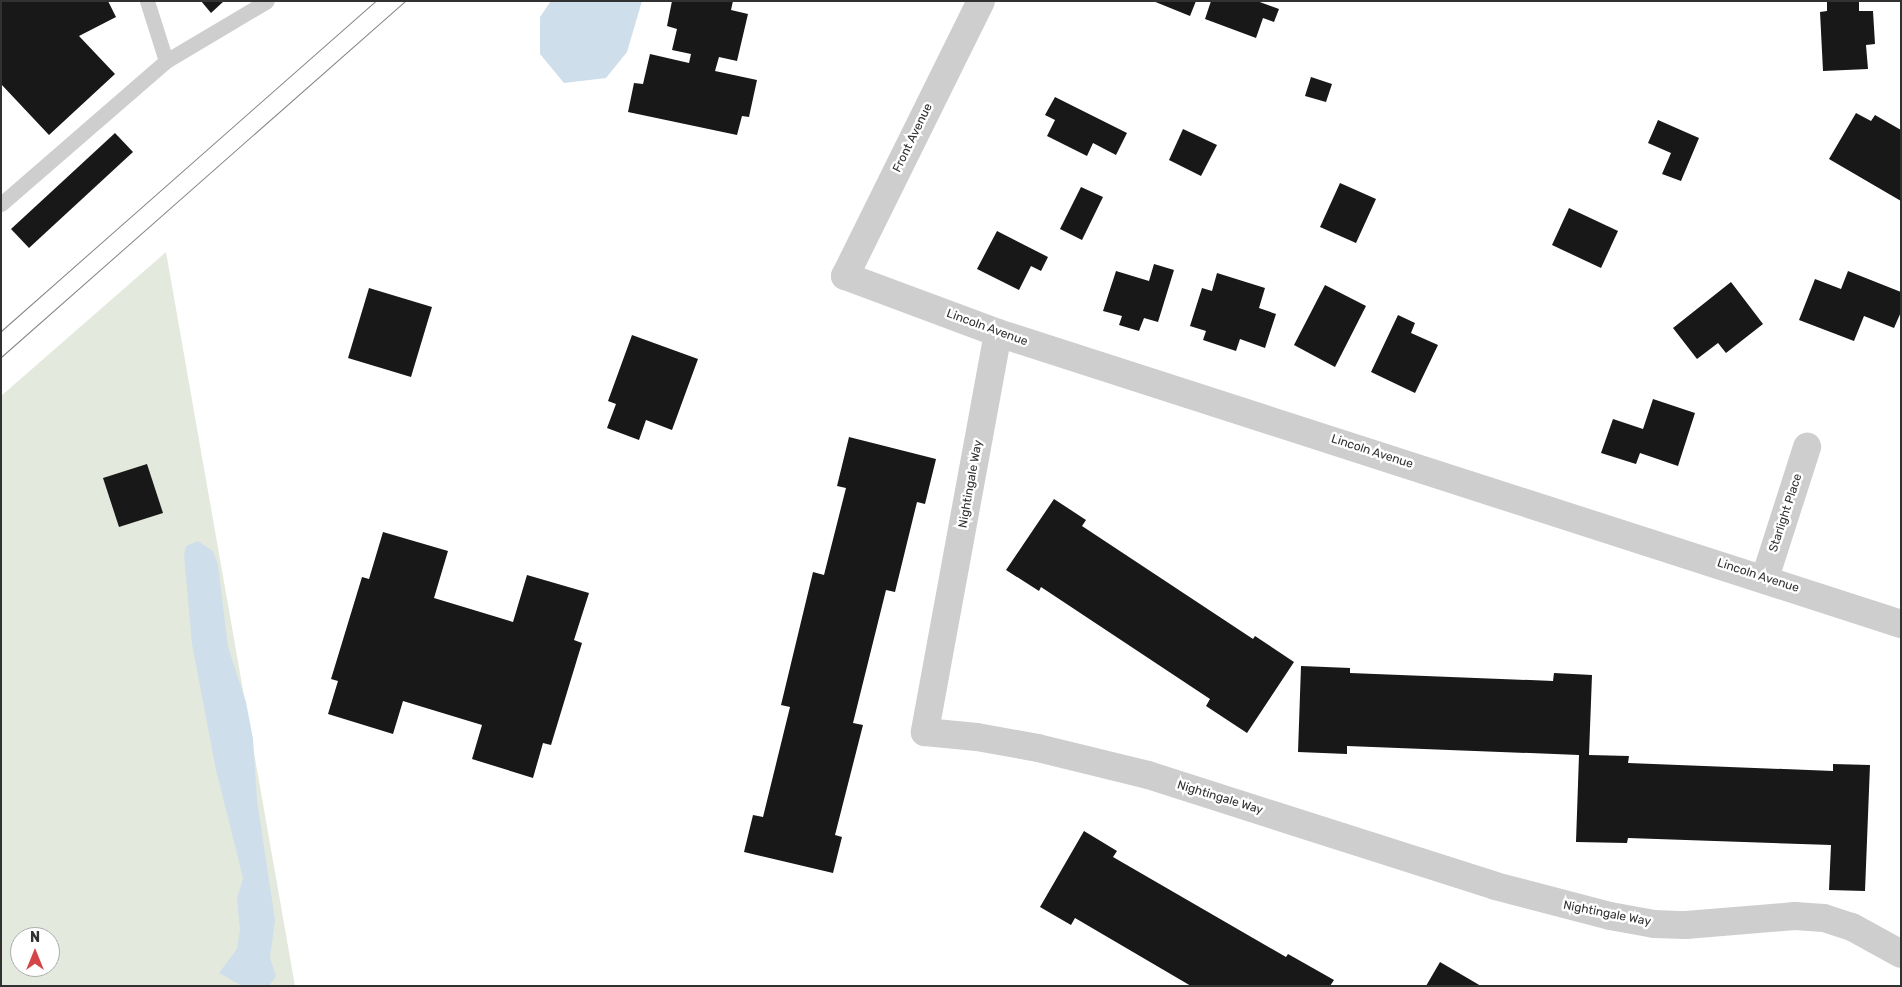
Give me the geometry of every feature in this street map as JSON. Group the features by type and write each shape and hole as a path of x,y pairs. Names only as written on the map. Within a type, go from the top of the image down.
{"street":[{"name":"Front Avenue","path":"845,276 981,1"},
{"name":"Lincoln Avenue","path":"845,276 998,333 1765,578 1901,624"},
{"name":"Nightingale Way","path":"998,333 925,732 1030,747 1148,775 1495,886 1610,916 1686,925 1795,916 1824,918 1852,927 1901,954"},
{"name":"Starlight Place","path":"1765,578 1806,448"}],"lane":[{"path":"147,1 166,61"},
{"path":"1,204 166,61 267,1"}],"shaded area":[{"path":"166,252 295,986 1,986 1,396"}],"water":[{"path":"551,1 642,1 627,52 606,78 564,83 540,54 540,17"},
{"path":"198,541 213,551 218,565 228,647 246,702 253,739 257,800 275,920 270,958 276,976 269,986 242,986 219,973 237,949 240,930 237,899 243,878 216,770 192,644 184,555 186,546"}],"building":[{"path":"1,1 108,1 116,17 79,36 115,74 49,135 1,84"},
{"path":"201,1 224,1 211,13"},
{"path":"672,1 733,1 731,10 748,14 737,61 719,57 715,71 757,80 749,117 742,116 737,135 628,112 634,83 643,84 650,54 689,63 691,54 672,50 677,29 667,26"},
{"path":"1153,1 1196,1 1190,16"},
{"path":"1211,1 1257,1 1279,9 1274,22 1263,18 1256,38 1205,19"},
{"path":"1827,1 1859,1 1859,11 1873,11 1875,44 1866,45 1868,69 1823,71 1820,12 1827,11"},
{"path":"1311,77 1332,84 1326,102 1305,96"},
{"path":"1055,97 1127,133 1116,155 1093,143 1087,156 1047,136 1055,120 1045,115"},
{"path":"1856,113 1871,121 1875,115 1901,130 1901,201 1829,159"},
{"path":"1658,120 1699,138 1681,181 1662,174 1671,153 1648,143"},
{"path":"1183,129 1217,145 1201,176 1169,160"},
{"path":"115,133 133,152 29,248 11,229"},
{"path":"1340,183 1376,199 1356,243 1320,227"},
{"path":"1081,187 1103,197 1082,240 1060,229"},
{"path":"1569,208 1618,231 1601,268 1552,245"},
{"path":"997,231 1048,257 1041,271 1031,266 1019,290 977,269"},
{"path":"1154,264 1174,270 1158,322 1144,318 1139,331 1119,325 1122,316 1103,311 1116,271 1149,281"},
{"path":"1848,271 1901,292 1901,312 1894,328 1864,316 1854,341 1799,320 1815,279 1841,289"},
{"path":"1217,273 1265,288 1259,308 1276,314 1265,348 1240,339 1236,351 1203,340 1206,331 1190,326 1202,288 1212,291"},
{"path":"1731,282 1763,324 1726,353 1718,343 1697,359 1673,328"},
{"path":"1325,285 1366,306 1335,367 1294,345"},
{"path":"369,288 432,307 411,377 348,358"},
{"path":"1398,315 1415,323 1411,333 1438,345 1415,393 1371,372"},
{"path":"632,335 698,359 672,430 646,420 639,440 607,428 616,404 608,401"},
{"path":"1653,399 1695,413 1678,466 1640,453 1636,464 1601,453 1613,419 1643,429"},
{"path":"849,437 936,459 925,504 917,502 895,592 886,590 853,723 863,725 835,835 842,837 833,873 744,852 753,815 763,817 790,707 781,705 813,572 824,575 846,488 837,486"},
{"path":"147,464 163,513 119,527 103,478"},
{"path":"1054,499 1086,520 1082,526 1253,639 1255,636 1294,662 1247,733 1206,706 1210,699 1041,587 1039,591 1006,570"},
{"path":"383,532 448,551 434,598 513,622 527,575 589,593 574,640 582,643 551,745 543,743 533,778 472,759 482,725 403,701 393,734 328,714 338,681 331,679 362,577 369,579"},
{"path":"1301,666 1350,668 1350,673 1553,681 1554,673 1592,675 1589,755 1629,756 1628,763 1833,771 1833,764 1870,765 1865,891 1829,890 1831,845 1628,838 1627,843 1576,842 1579,755 1347,746 1347,754 1298,752"},
{"path":"1084,831 1117,851 1113,857 1286,957 1288,954 1334,980 1330,986 1191,986 1075,918 1071,925 1040,907"},
{"path":"1440,962 1481,986 1426,986"}],"tram line":[{"path":"1,331 375,1"},
{"path":"1,357 405,1"}]}
